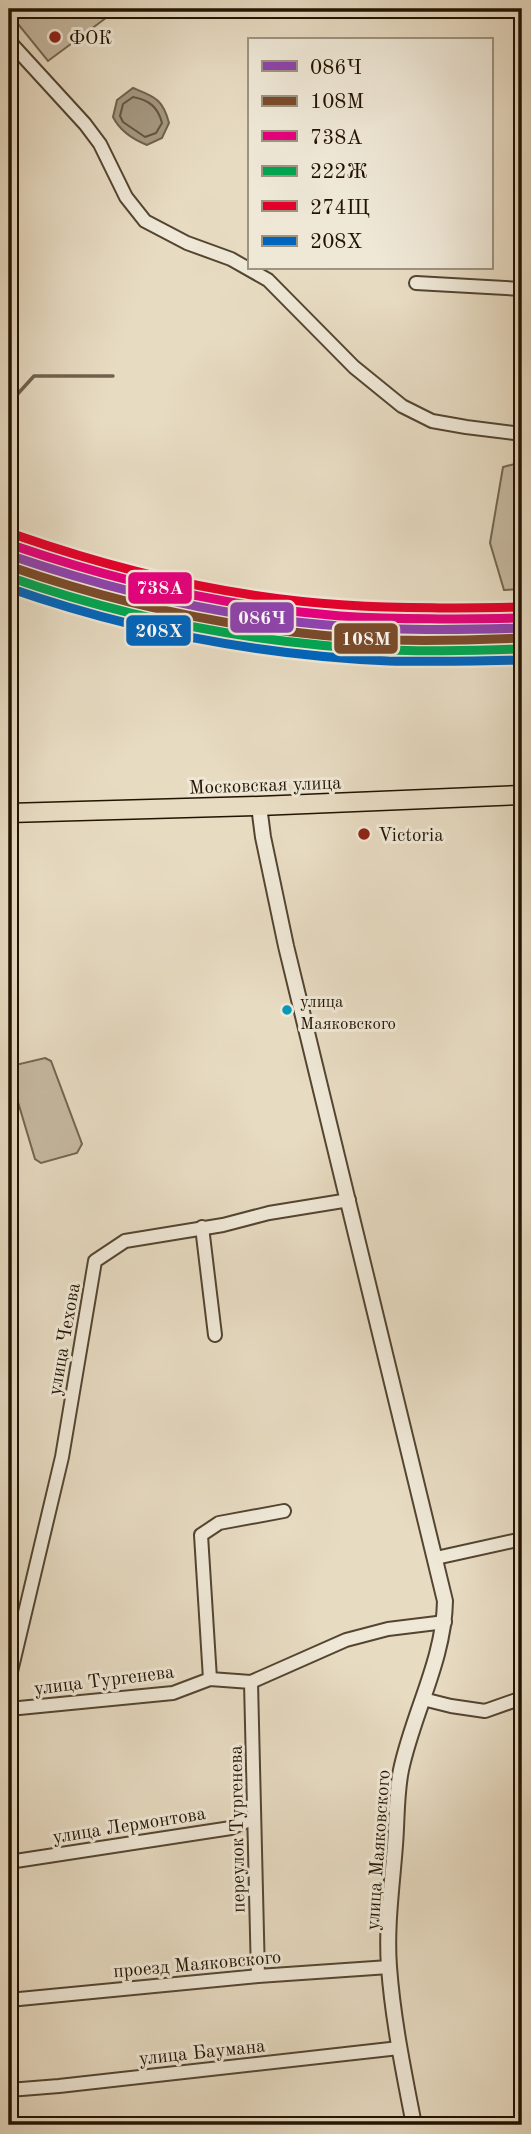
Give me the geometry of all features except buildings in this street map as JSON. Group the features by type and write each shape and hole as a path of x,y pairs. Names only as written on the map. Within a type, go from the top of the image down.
{"main road":[{"name":"Московская улица","path":"9,813 522,795"}],"street":[{"path":"9,41 85,124 100,144 126,197 145,222 187,243 231,258 248,268"},
{"path":"251,270 268,280 354,367 402,406 432,421 522,434"},
{"path":"416,284 522,289"},
{"name":"улица Маяковского","path":"259,806 262,837 286,946 445,1601 445,1622 436,1661 407,1743 400,1774 389,1911 389,1967 399,2048 414,2125"},
{"name":"улица Чехова","path":"9,1680 62,1457 95,1261 125,1241 349,1200"},
{"path":"202,1227 215,1335"},
{"path":"210,1679 201,1535 219,1523 284,1511"},
{"path":"436,1558 522,1539"},
{"name":"улица Тургенева","path":"9,1709 173,1693 210,1679 251,1682 346,1640 388,1629 445,1622"},
{"name":"переулок Тургенева","path":"251,1682 258,1976"},
{"path":"423,1699 485,1711 522,1698"},
{"name":"улица Лермонтова","path":"9,1862 231,1828 254,1818"},
{"name":"проезд Маяковского","path":"9,2000 258,1976 389,1967"},
{"name":"улица Баумана","path":"9,2090 399,2048"}],"shaded area":[{"name":"ФОК","path":"9,9 118,9 48,61 9,13"},
{"path":"522,462 522,589 504,590 490,543 503,467"},
{"path":"45,1058 51,1061 82,1144 77,1153 41,1163 35,1159 9,1072 11,1066"}],"water":[{"path":"133,88 157,100 169,123 162,138 147,145 127,134 113,117 117,100"}],"waterway":[{"path":"9,400 34,376 113,376"}],"transit line":[{"name":"274Щ","path":"16,535 137,572 219,590 303,602 433,608 521,607"},
{"name":"738А","path":"12,545 174,591 298,612 431,619 522,618"},
{"name":"086Ч","path":"9,555 131,592 256,617 386,629 522,628"},
{"name":"108М","path":"9,566 149,607 292,632 389,640 522,638"},
{"name":"222Ж","path":"9,577 102,606 244,636 389,650 522,649"},
{"name":"208Х","path":"9,588 102,617 244,647 389,661 522,660"}],"place":[{"name":"ФОК","path":"55,37"},
{"name":"Victoria","path":"364,834"},
{"name":"улица Маяковского","path":"287,1010"}]}
